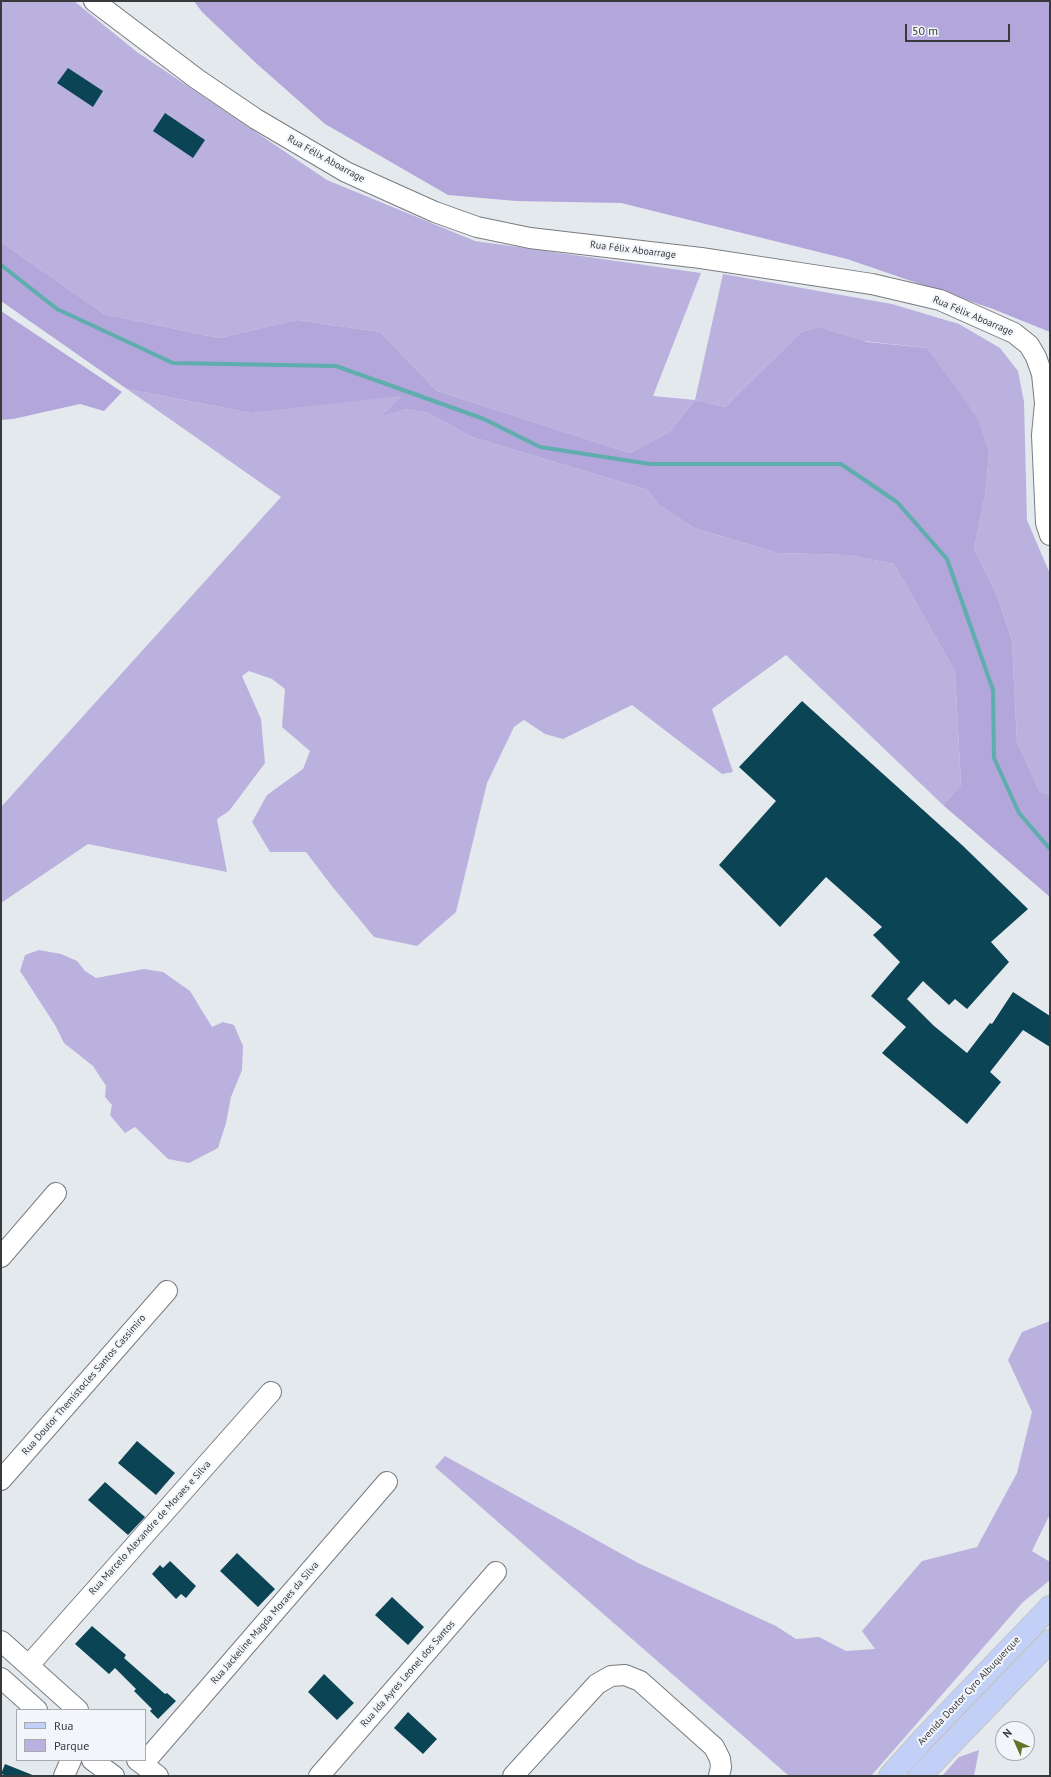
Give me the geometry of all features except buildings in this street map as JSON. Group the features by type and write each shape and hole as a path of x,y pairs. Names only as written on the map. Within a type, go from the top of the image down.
{"main road":[{"name":"Avenida Doutor Cyro Albuquerque","path":"890,1776 924,1738 1050,1607"},
{"path":"920,1776 1050,1641"}],"street":[{"name":"Rua Félix Aboarrage","path":"94,1 197,79 256,119 346,172 435,212 477,227 530,238 701,258 872,284 940,300 1014,333 1029,345 1036,357 1042,374 1045,403 1042,451 1046,523 1050,535"},
{"path":"1,1257 56,1193"},
{"name":"Rua Doutor Themístocles Santos Cassimiro","path":"1,1480 167,1290"},
{"name":"Rua Marcelo Alexandre de Moraes e Silva","path":"28,1665 271,1392"},
{"name":"Rua Jackeline Magda Moraes da Silva","path":"146,1767 387,1482"},
{"name":"Rua Ida Ayres Leonel dos Santos","path":"319,1776 496,1572"},
{"path":"1,1641 77,1709"},
{"path":"513,1776 596,1684 611,1676 625,1675 640,1681 714,1747 720,1759 721,1766 719,1776"},
{"path":"1,1678 35,1709"},
{"path":"64,1776 71,1761"},
{"path":"93,1761 114,1776"}],"green space":[{"path":"1,1 74,1 137,52 327,180 475,241 701,273 653,396 695,400 669,432 630,453 437,391 380,332 297,320 219,338 104,314 1,242"},
{"path":"723,274 892,304 959,324 1000,348 1018,371 1024,402 1027,520 1050,574 1050,795 1040,792 1017,742 1012,641 998,598 974,548 985,496 989,454 927,348 863,341 819,327 801,332 725,407 695,400"},
{"path":"127,389 251,413 402,395 382,415 406,409 428,413 472,437 648,490 659,505 694,528 778,553 849,555 894,564 955,671 961,785 943,805 786,655 712,709 733,772 722,774 632,705 563,739 545,734 524,720 514,727 487,783 456,912 417,946 374,937 306,852 270,852 252,822 267,795 303,769 310,751 282,727 285,689 272,679 249,671 242,676 261,719 265,763 229,811 217,819 227,872 88,844 1,903 1,807 281,497"},
{"path":"39,950 61,954 77,961 85,971 96,978 144,969 163,972 190,991 212,1027 223,1022 234,1025 243,1046 242,1070 231,1097 226,1123 218,1148 189,1163 168,1159 135,1127 125,1133 110,1115 112,1105 105,1097 106,1086 93,1066 64,1043 55,1025 20,971 25,955"},
{"path":"1050,1321 1050,1514 1032,1551 1050,1562 1050,1580 1022,1603 871,1776 789,1776 435,1467 445,1456 638,1563 776,1626 796,1639 819,1637 846,1651 875,1649 862,1631 922,1561 977,1547 1017,1473 1032,1412 1008,1360 1022,1332"},
{"path":"979,1750 974,1776 942,1776 959,1757"}],"shaded area":[{"path":"194,1 1050,1 1050,332 993,309 847,259 621,203 516,201 448,195 325,124 257,64 202,12"},
{"path":"1,242 104,314 219,338 297,320 380,332 437,391 630,453 669,432 695,400 725,407 801,332 819,327 867,342 927,348 978,419 989,454 985,496 974,548 998,598 1012,641 1017,742 1040,792 1050,795 1050,897 943,805 961,785 955,671 894,564 849,555 778,553 694,528 659,505 648,490 472,437 428,413 406,409 381,416 401,396 251,413 127,389 1,301"},
{"path":"1,311 122,392 104,411 80,404 13,419 1,420"}],"waterway":[{"path":"1,265 57,309 173,363 336,366 484,419 540,447 650,464 841,464 897,502 947,559 993,690 994,758 1019,813 1050,849"}]}
